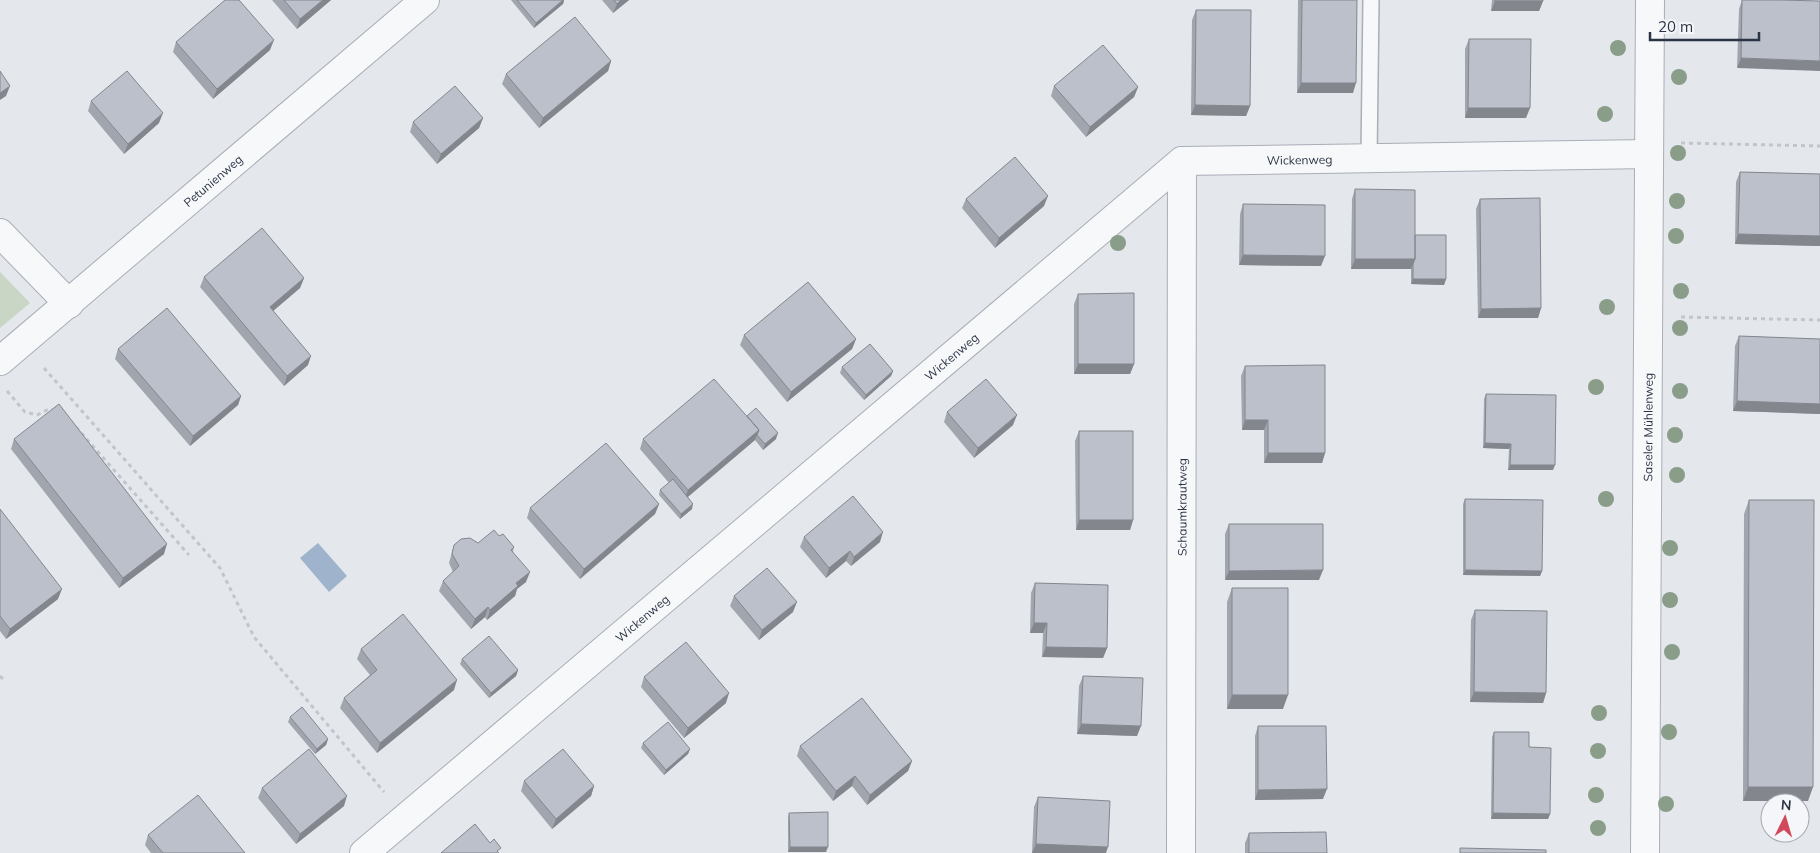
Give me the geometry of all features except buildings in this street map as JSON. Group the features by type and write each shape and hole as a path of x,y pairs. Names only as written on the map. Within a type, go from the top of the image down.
{"street":[{"name":"Petunienweg","path":"0,361 425,0"},
{"name":"Saseler Mühlenweg","path":"1645,853 1650,0"},
{"name":"Wickenweg","path":"364,853 1182,161 1369,158 1649,148"},
{"name":"Schaumkrautweg","path":"1181,853 1182,161"},
{"path":"0,233 69,304"}],"lane":[{"path":"1369,158 1371,0"}],"path":[{"path":"1649,148 1820,146"},
{"path":"1648,316 1820,320"},
{"path":"22,343 220,568 254,638 406,816"},
{"path":"6,391 25,412 37,415 49,409 61,411"},
{"path":"74,425 189,555"}],"green space":[{"path":"0,272 30,303 0,328"}],"water":[{"path":"318,543 347,576 329,592 300,558"}]}
